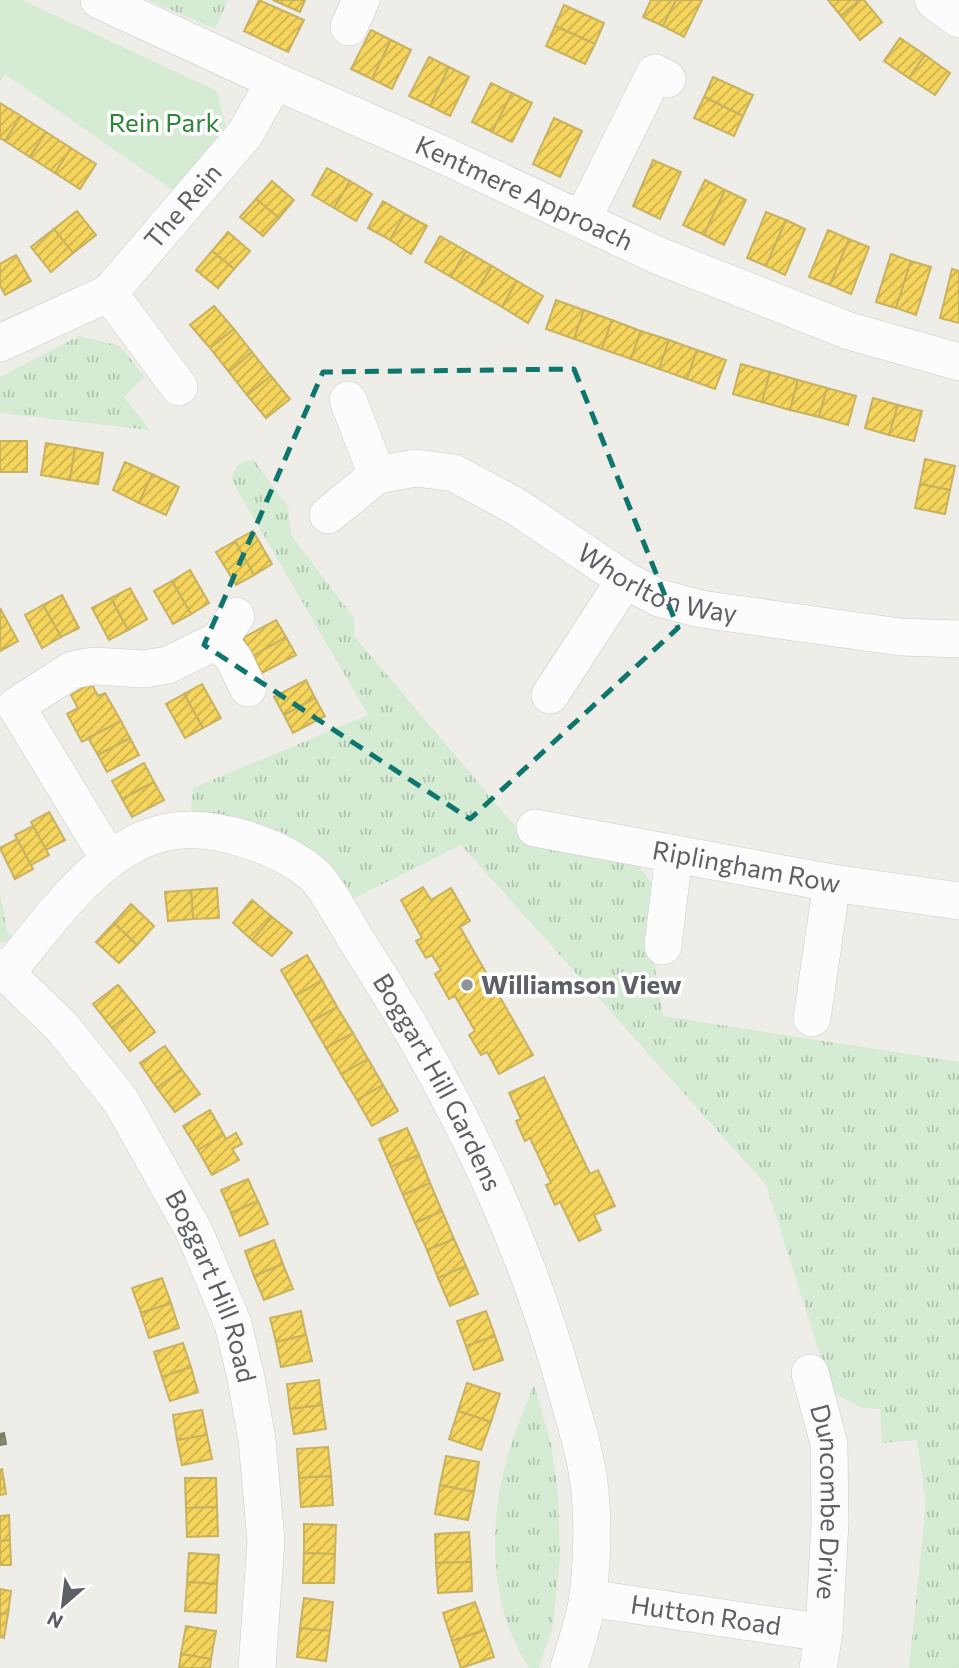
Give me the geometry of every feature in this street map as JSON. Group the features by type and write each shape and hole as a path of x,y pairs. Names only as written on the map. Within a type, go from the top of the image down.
{"street":[{"path":"933,0 959,19"},
{"name":"Kentmere Approach","path":"109,2 275,81 429,149 587,210 659,256 849,331 959,362"},
{"path":"587,210 655,73 667,79"},
{"name":"The Rein","path":"0,342 109,293 245,134 275,81"},
{"path":"109,293 179,387"},
{"path":"348,400 377,475"},
{"name":"Whorlton Way","path":"328,515 377,475 415,468 454,474 517,507 625,580 659,598 701,609 900,638 959,639"},
{"path":"550,695 625,580"},
{"path":"109,859 8,705 72,670 94,666 144,669 168,664 227,628 234,659 248,688"},
{"name":"Riplingham Row","path":"535,828 832,883 959,901"},
{"name":"Boggart Hill Gardens","path":"3,969 109,859 144,839 174,831 211,832 247,839 277,850 316,876 390,992 437,1073 489,1176 529,1271 555,1351 586,1463 590,1493 588,1598 569,1668"},
{"path":"663,946 674,854"},
{"path":"812,1018 832,883"},
{"name":"Boggart Hill Road","path":"3,969 62,1027 108,1109 194,1231 233,1324 257,1440 266,1541 257,1668"},
{"name":"Duncombe Drive","path":"810,1373 829,1444 830,1522 821,1651"},
{"name":"Hutton Road","path":"588,1598 821,1651"}],"highlighted area":[{"path":"574,369 678,628 470,819 204,645 323,372"}],"green space":[{"name":"Rein Park","path":"0,0 22,0 217,91 226,127 177,193 5,74 0,81"},
{"path":"148,0 228,0 215,29"},
{"path":"79,336 120,346 145,377 124,397 150,430 0,413 0,377"},
{"path":"253,459 288,507 291,535 354,618 354,636 527,840 637,863 658,892 651,944 663,1016 959,1062 959,1668 909,1668 926,1503 917,1440 882,1443 880,1409 862,1408 832,1392 766,1185 461,845 352,899 319,857 283,833 242,820 191,811 193,788 368,715 231,479 237,465"},
{"path":"0,893 7,931 12,936 6,942 0,942"},
{"path":"534,1384 551,1444 558,1493 560,1559 553,1625 539,1668 529,1668 507,1623 495,1546 504,1470"}],"building: Homes":[{"path":"259,0 304,20 288,52 244,31"},
{"path":"273,0 305,0 300,12"},
{"path":"651,0 676,0 663,26 643,17"},
{"path":"676,0 702,0 684,37 663,26"},
{"path":"828,0 860,0 841,16"},
{"path":"860,0 864,0 882,22 860,40 841,16"},
{"path":"564,5 604,23 595,44 555,26"},
{"path":"555,26 595,44 585,64 546,46"},
{"path":"371,30 391,40 372,79 351,69"},
{"path":"900,38 925,55 909,78 884,61"},
{"path":"391,40 411,50 392,89 372,79"},
{"path":"925,55 950,73 935,95 909,78"},
{"path":"429,57 449,67 430,106 409,96"},
{"path":"449,67 469,77 450,116 430,106"},
{"path":"713,77 753,95 743,116 704,97"},
{"path":"491,83 512,93 492,132 472,122"},
{"path":"512,93 532,103 512,142 492,132"},
{"path":"704,97 743,116 734,136 694,118"},
{"path":"0,103 21,116 5,141 0,138"},
{"path":"21,116 46,132 30,157 5,141"},
{"path":"554,118 582,131 560,177 533,164"},
{"path":"46,132 71,148 55,173 30,157"},
{"path":"71,148 96,164 80,189 55,173"},
{"path":"653,160 681,172 660,219 633,206"},
{"path":"327,168 350,181 334,208 312,195"},
{"path":"705,180 725,190 704,235 683,225"},
{"path":"272,181 294,200 279,218 256,199"},
{"path":"350,181 372,194 356,221 334,208"},
{"path":"725,190 746,200 724,245 704,235"},
{"path":"256,199 279,218 263,236 240,217"},
{"path":"383,201 405,214 390,240 368,228"},
{"path":"77,211 96,235 73,253 54,229"},
{"path":"766,212 786,220 766,266 747,258"},
{"path":"405,214 427,226 411,254 390,240"},
{"path":"786,220 805,229 785,275 766,266"},
{"path":"54,229 73,253 51,272 31,247"},
{"path":"828,230 849,239 830,285 809,277"},
{"path":"228,232 250,251 234,269 212,251"},
{"path":"440,236 466,251 451,277 425,262"},
{"path":"849,239 869,247 851,294 830,285"},
{"path":"212,251 234,269 218,288 196,270"},
{"path":"466,251 492,266 476,292 451,277"},
{"path":"891,254 911,261 896,308 876,302"},
{"path":"16,255 31,281 5,295 0,285 0,264"},
{"path":"911,261 931,267 916,315 896,308"},
{"path":"492,266 517,281 502,307 476,292"},
{"path":"952,269 959,271 959,323 940,318"},
{"path":"517,281 543,296 528,323 502,307"},
{"path":"556,300 584,310 574,339 546,329"},
{"path":"214,306 234,329 210,348 190,325"},
{"path":"584,310 612,320 602,349 574,339"},
{"path":"612,320 641,331 631,359 602,349"},
{"path":"234,329 252,352 229,372 210,348"},
{"path":"641,331 669,340 659,369 631,359"},
{"path":"669,340 697,350 687,379 659,369"},
{"path":"697,350 726,360 715,389 687,379"},
{"path":"252,352 271,376 247,395 229,372"},
{"path":"741,364 770,372 762,402 733,394"},
{"path":"770,372 798,380 790,410 762,402"},
{"path":"271,376 290,399 266,418 247,395"},
{"path":"798,380 827,388 819,417 790,410"},
{"path":"827,388 856,396 848,425 819,417"},
{"path":"873,398 898,405 889,435 865,428"},
{"path":"898,405 922,411 914,441 889,435"},
{"path":"0,441 27,441 27,472 0,472"},
{"path":"46,443 75,448 70,480 41,475"},
{"path":"75,448 103,453 98,484 70,480"},
{"path":"925,459 955,466 950,490 920,484"},
{"path":"125,462 152,474 139,503 113,490"},
{"path":"152,474 179,487 166,515 139,503"},
{"path":"920,484 950,490 945,514 915,508"},
{"path":"253,531 272,564 254,575 235,541"},
{"path":"235,541 254,575 236,585 216,552"},
{"path":"190,570 209,603 191,614 172,581"},
{"path":"172,581 191,614 173,624 154,591"},
{"path":"130,588 147,619 128,630 111,598"},
{"path":"62,595 79,628 61,637 43,605"},
{"path":"111,598 128,630 109,640 92,608"},
{"path":"43,605 61,637 42,648 25,615"},
{"path":"0,608 18,641 0,651"},
{"path":"276,620 286,637 253,656 243,638"},
{"path":"286,637 296,655 262,673 253,656"},
{"path":"306,680 315,698 284,715 274,697"},
{"path":"91,683 98,696 105,693 121,721 82,742 67,714 78,708 71,695"},
{"path":"202,684 221,718 203,728 184,694"},
{"path":"184,694 203,728 185,738 166,704"},
{"path":"315,698 325,716 293,733 284,715"},
{"path":"121,721 130,738 98,755 88,738"},
{"path":"130,738 139,755 107,772 98,755"},
{"path":"144,763 154,782 122,799 112,781"},
{"path":"154,782 164,800 132,817 122,799"},
{"path":"49,812 65,840 46,850 31,822"},
{"path":"33,826 49,855 31,865 15,835"},
{"path":"17,839 33,869 15,879 0,848"},
{"name":"Williamson View","path":"423,887 431,900 451,888 470,921 460,927 533,1055 499,1074 487,1052 481,1055 469,1035 475,1031 455,996 449,999 435,974 441,970 432,955 426,958 416,941 422,938 401,900"},
{"path":"217,888 219,918 193,919 191,890"},
{"path":"191,890 193,919 168,921 165,892"},
{"path":"252,900 272,917 252,940 233,923"},
{"path":"131,904 154,926 137,945 114,923"},
{"path":"272,917 292,933 272,956 252,940"},
{"path":"114,923 137,945 119,963 96,942"},
{"path":"307,955 322,980 296,996 281,970"},
{"path":"322,980 337,1007 311,1022 296,996"},
{"path":"118,985 137,1008 112,1028 93,1004"},
{"path":"337,1007 353,1033 326,1048 311,1022"},
{"path":"137,1008 155,1032 130,1051 112,1028"},
{"path":"353,1033 368,1059 341,1074 326,1048"},
{"path":"165,1046 182,1070 157,1088 140,1063"},
{"path":"368,1059 383,1085 357,1100 341,1074"},
{"path":"182,1070 200,1094 175,1112 157,1088"},
{"name":"Williamson View","path":"544,1077 590,1174 598,1170 615,1206 594,1215 601,1230 579,1241 560,1202 555,1205 546,1185 551,1183 530,1138 525,1141 516,1121 521,1119 509,1093"},
{"path":"383,1085 398,1111 372,1126 357,1100"},
{"path":"210,1110 224,1135 198,1150 183,1126"},
{"path":"407,1128 419,1155 391,1167 379,1139"},
{"path":"236,1133 242,1144 232,1149 239,1160 212,1175 198,1150 224,1135 226,1139"},
{"path":"419,1155 430,1183 403,1195 391,1167"},
{"path":"248,1179 258,1201 231,1213 221,1190"},
{"path":"430,1183 442,1211 415,1223 403,1195"},
{"path":"258,1201 268,1224 240,1236 231,1213"},
{"path":"442,1211 454,1239 427,1250 415,1223"},
{"path":"454,1239 466,1266 438,1278 427,1250"},
{"path":"274,1240 283,1264 254,1276 245,1251"},
{"path":"283,1264 293,1289 264,1300 254,1276"},
{"path":"466,1266 478,1294 450,1306 438,1278"},
{"path":"162,1278 171,1303 141,1313 132,1288"},
{"path":"171,1303 179,1328 149,1338 141,1313"},
{"path":"301,1311 306,1335 276,1342 270,1318"},
{"path":"486,1311 495,1336 466,1346 457,1321"},
{"path":"306,1335 312,1361 281,1367 276,1342"},
{"path":"495,1336 503,1360 474,1370 466,1346"},
{"path":"183,1343 191,1367 162,1377 154,1352"},
{"path":"191,1367 198,1392 170,1401 162,1377"},
{"path":"319,1380 322,1405 290,1409 287,1384"},
{"path":"467,1383 500,1394 491,1422 458,1411"},
{"path":"322,1405 326,1429 294,1434 290,1409"},
{"path":"202,1410 207,1435 177,1440 173,1415"},
{"path":"458,1411 491,1422 481,1450 449,1439"},
{"path":"207,1435 212,1459 182,1465 177,1440"},
{"path":"328,1447 331,1476 299,1478 297,1449"},
{"path":"446,1456 479,1462 474,1492 440,1485"},
{"path":"2,1469 6,1494 0,1495 0,1470"},
{"path":"331,1476 333,1505 301,1507 299,1478"},
{"path":"185,1478 216,1478 217,1507 186,1508"},
{"path":"440,1485 474,1492 468,1520 435,1514"},
{"path":"217,1507 218,1536 187,1537 186,1508"},
{"path":"9,1515 10,1540 0,1541 0,1516"},
{"path":"304,1524 336,1525 335,1554 304,1553"},
{"path":"469,1532 471,1562 436,1563 435,1534"},
{"path":"10,1540 11,1565 0,1565 0,1541"},
{"path":"189,1553 219,1555 217,1584 187,1582"},
{"path":"304,1553 335,1554 334,1583 303,1583"},
{"path":"471,1562 472,1591 438,1593 436,1563"},
{"path":"187,1582 217,1584 216,1613 185,1611"},
{"path":"0,1589 11,1591 8,1614 0,1613"},
{"path":"304,1598 333,1602 330,1631 300,1628"},
{"path":"475,1602 485,1630 452,1641 443,1613"},
{"path":"0,1613 8,1614 4,1638 0,1637"},
{"path":"186,1626 216,1631 211,1659 181,1654"},
{"path":"300,1628 330,1631 326,1661 297,1657"},
{"path":"485,1630 494,1657 461,1668 452,1641"},
{"path":"181,1654 211,1659 210,1668 179,1668"}],"building: Industry":[{"path":"4,1433 6,1444 0,1445 0,1434"}],"place":[{"name":"Williamson View","path":"467,985"}]}
